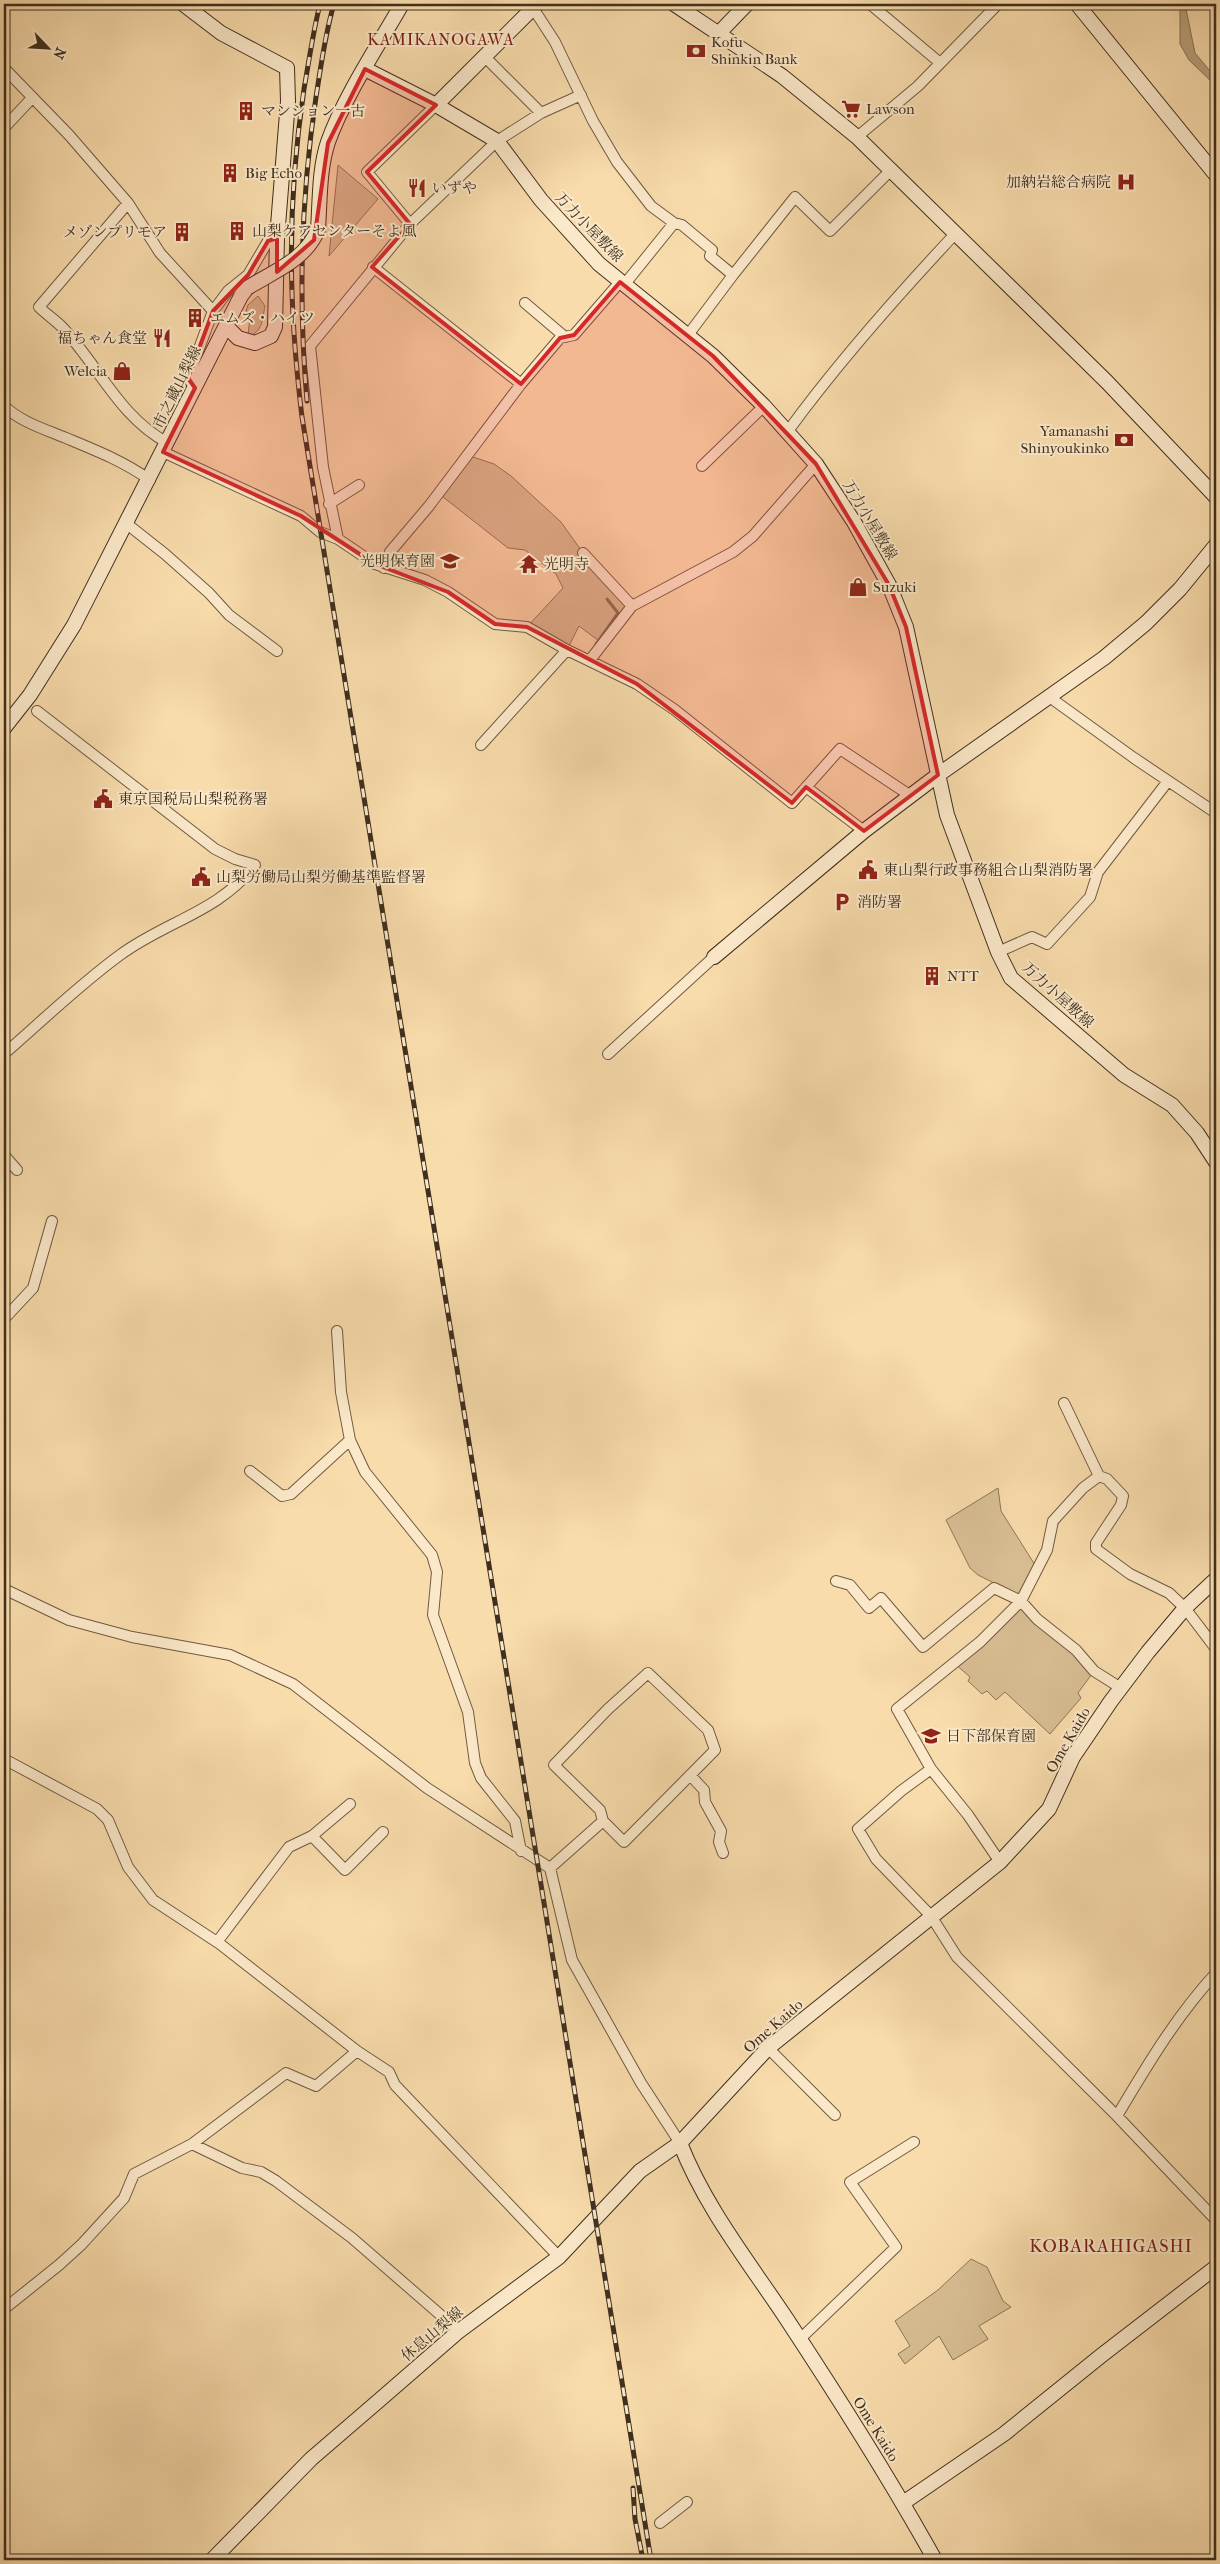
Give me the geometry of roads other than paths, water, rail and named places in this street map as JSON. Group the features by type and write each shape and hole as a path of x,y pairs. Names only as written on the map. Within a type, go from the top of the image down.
{"main road":[{"path":"183,4 222,32 287,68 288,100 278,238 277,316 274,332 265,341 249,343 238,338 226,326"},
{"path":"365,69 402,4"},
{"path":"674,4 782,76 857,137 1107,382 1216,497"},
{"path":"719,33 748,4"},
{"path":"1077,4 1216,175"},
{"path":"436,105 532,5"},
{"name":"万力小屋敷線","path":"365,69 436,105 497,141 566,230 622,284 688,335 764,406 816,464 854,522 889,585 906,627 947,815 998,952 1012,978 1124,1075 1172,1105 1197,1133 1216,1162"},
{"name":"市之蔵山梨線","path":"4,728 30,694 74,625 247,288 290,262 308,248 318,229 323,164 328,143 365,69"},
{"path":"714,957 864,831 938,775 1104,658 1146,623 1180,589 1216,545"},
{"name":"Ome Kaido","path":"934,2560 903,2503 800,2340 712,2210 680,2143 768,2048 1000,1862 1049,1809 1073,1758 1121,1688 1185,1608 1216,1579"},
{"name":"休息山梨線","path":"212,2560 311,2459 459,2331 560,2257 640,2172 680,2143"},
{"path":"903,2503 1004,2434 1102,2354 1216,2267"}],"street":[{"path":"870,4 939,62"},
{"path":"857,137 918,86 939,62 998,4"},
{"path":"532,5 554,42 617,162 651,206 674,223 682,225 712,250 710,256 733,276"},
{"path":"484,56 542,112"},
{"path":"4,68 69,135 128,204 160,253 213,311"},
{"path":"338,539 330,504 310,346 410,224 497,141 542,112 581,95"},
{"path":"4,128 32,98"},
{"path":"410,224 367,172 436,105"},
{"path":"688,335 795,197 830,231 891,170"},
{"path":"128,204 39,307 62,327 135,419 166,447 301,516 320,532 338,539 384,568 425,580 448,592 495,624 527,627 567,650 637,684 675,710 792,803 840,748 911,796"},
{"path":"384,568 390,552 429,506 521,384 560,338 574,335 622,284 674,223"},
{"path":"788,431 821,391 845,355 955,234"},
{"path":"195,388 188,378 213,311 228,291 248,275 268,241 278,238"},
{"path":"373,267 521,384"},
{"path":"525,303 565,337"},
{"path":"4,406 14,416 116,458 150,480"},
{"path":"702,466 764,406"},
{"path":"590,660 632,606 733,552 754,536 816,464"},
{"path":"330,504 359,485"},
{"path":"127,524 165,554 209,593 229,616 277,651"},
{"path":"583,553 632,606"},
{"path":"481,745 567,650"},
{"path":"1048,696 1216,813"},
{"path":"4,1054 119,955 145,938 204,910 244,880 255,865 235,859 215,849 37,711"},
{"path":"998,952 1032,937 1048,944 1090,897 1098,872 1168,781"},
{"path":"806,787 864,831"},
{"path":"608,1054 714,957"},
{"path":"4,1154 18,1170"},
{"path":"4,1319 33,1288 52,1221"},
{"path":"337,1331 341,1392 350,1440 365,1472 435,1562 433,1615 468,1712 475,1763 481,1778 515,1821 521,1851"},
{"path":"1064,1403 1099,1476 1107,1479 1122,1496 1121,1504 1096,1543 1096,1549 1130,1574 1169,1593 1185,1608 1216,1649"},
{"path":"250,1471 282,1496 291,1494 350,1440"},
{"path":"1000,1862 968,1815 931,1769 898,1709 980,1642 1021,1601 1047,1550 1053,1521 1083,1488 1099,1476"},
{"path":"836,1581 850,1585 869,1608 881,1598 924,1647 994,1588 1021,1601 1037,1619 1076,1650 1094,1671 1121,1688"},
{"path":"4,1589 69,1620 98,1630 230,1655 268,1671 293,1684 427,1788 521,1851 550,1868 572,1960 641,2083 680,2143"},
{"path":"648,1673 708,1730 715,1750 690,1776 624,1842 603,1821 600,1810 554,1765 608,1710 648,1673"},
{"path":"4,1759 98,1809 108,1820 128,1867 153,1900 217,1942 356,2052 388,2072 395,2085 560,2257"},
{"path":"931,1769 900,1791 858,1829 876,1859 931,1916 957,1957 1117,2116 1216,2220"},
{"path":"690,1776 704,1790 705,1802 721,1831 719,1842 723,1853"},
{"path":"217,1942 289,1846 312,1836 350,1804"},
{"path":"550,1868 603,1821"},
{"path":"312,1836 345,1870 383,1832"},
{"path":"1117,2116 1139,2079 1199,1992 1216,1973"},
{"path":"768,2048 834,2116"},
{"path":"4,2309 60,2265 81,2245 124,2198 134,2174 192,2144 286,2073 316,2086 356,2052"},
{"path":"800,2340 896,2247 850,2182 914,2142"},
{"path":"192,2144 242,2168 261,2172 276,2180 352,2238 459,2331"},
{"path":"660,2523 687,2502"}],"waterway":[{"path":"596,644 618,613 607,599"}],"railway":[{"path":"320,4 298,131 292,213 291,253 294,334 302,417 651,2560"},
{"path":"307,401 302,325 304,211 316,97 334,4"},
{"path":"633,2488 635,2519 643,2560"}],"place":[{"name":"Kofu Shinkin Bank","path":"696,51"},
{"name":"Lawson","path":"851,109"},
{"name":"マンション一古","path":"246,111"},
{"name":"Big Echo","path":"230,173"},
{"name":"加納岩総合病院","path":"1126,182"},
{"name":"いずや","path":"417,188"},
{"name":"山梨ケアセンターそよ風","path":"237,231"},
{"name":"メゾンプリモア","path":"182,232"},
{"name":"エムズ・ハイツ","path":"195,318"},
{"name":"福ちゃん食堂","path":"162,338"},
{"name":"Welcia","path":"122,371"},
{"name":"Yamanashi Shinyoukinko","path":"1124,440"},
{"name":"光明保育園","path":"450,561"},
{"name":"光明寺","path":"529,564"},
{"name":"Suzuki","path":"858,587"},
{"name":"東京国税局山梨税務署","path":"103,799"},
{"name":"東山梨行政事務組合山梨消防署","path":"868,870"},
{"name":"山梨労働局山梨労働基準監督署","path":"201,877"},
{"name":"消防署","path":"842,902"},
{"name":"NTT","path":"932,976"},
{"name":"日下部保育園","path":"931,1736"}],"district":[{"name":"KAMIKANOGAWA","path":"441,39"},
{"name":"KOBARAHIGASHI","path":"1111,2246"}]}
